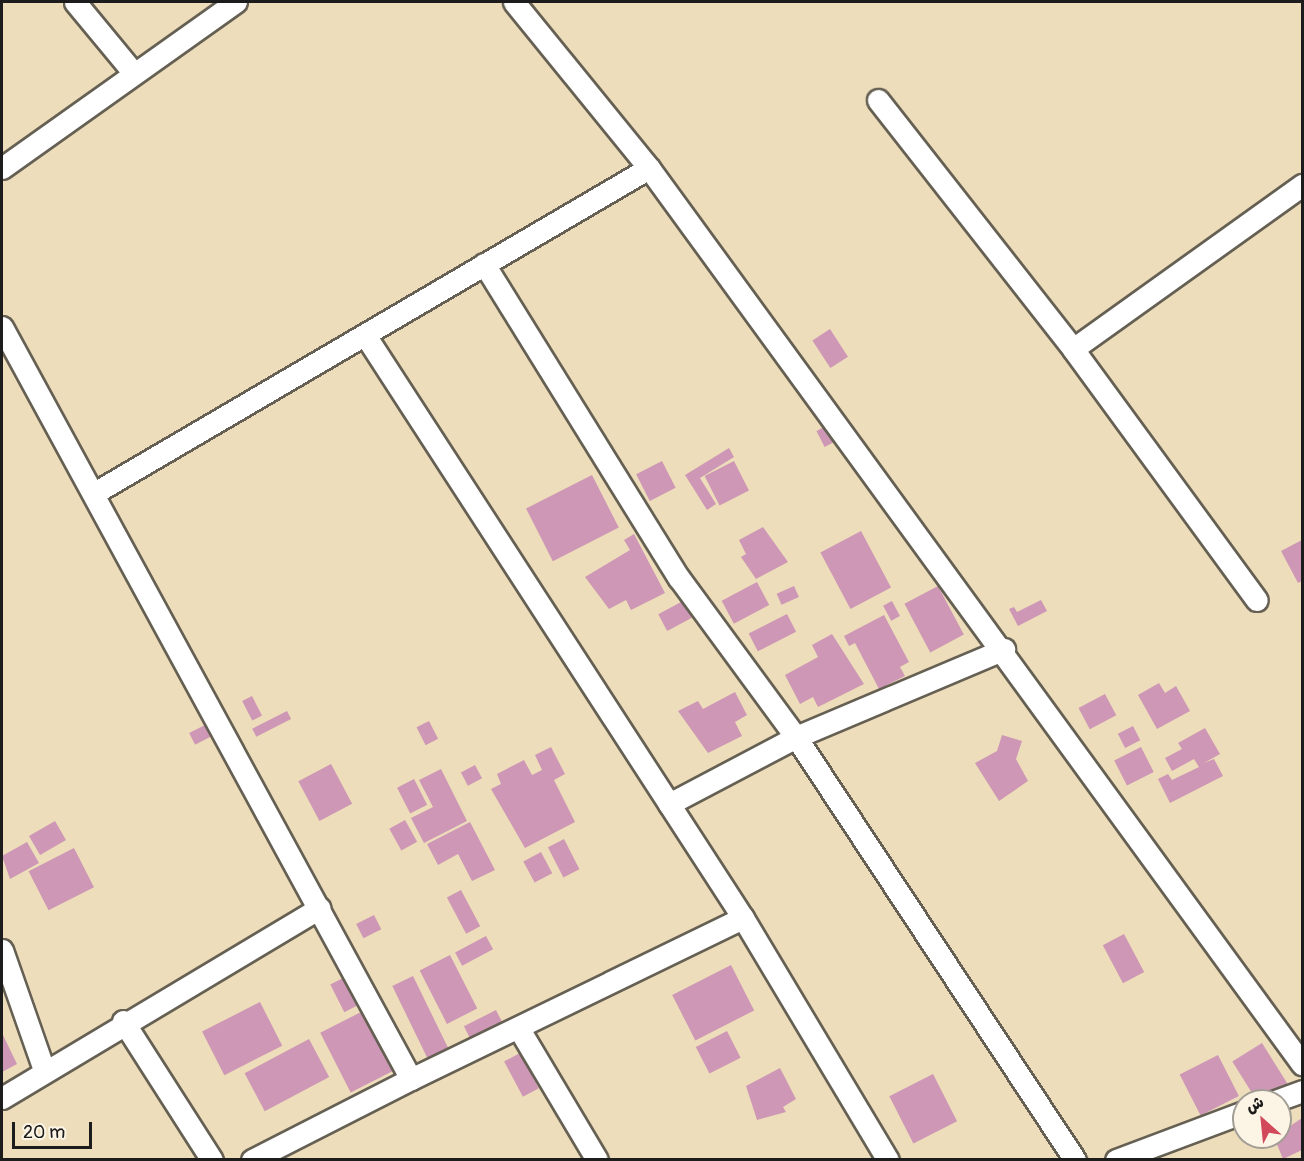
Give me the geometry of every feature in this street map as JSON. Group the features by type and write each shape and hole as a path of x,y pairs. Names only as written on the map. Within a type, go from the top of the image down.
{"street":[{"path":"75,2 132,71"},
{"path":"2,168 132,71 236,2"},
{"path":"514,2 649,168 1004,649 1302,1064"},
{"path":"878,100 1073,349 1257,600"},
{"path":"96,492 649,168"},
{"path":"1073,349 1302,185"},
{"path":"484,264 679,578 796,737 1075,1160"},
{"path":"2,327 96,492 411,1079"},
{"path":"365,335 743,918 888,1160"},
{"path":"669,804 796,737 1004,649"},
{"path":"2,1098 123,1021 319,908"},
{"path":"252,1160 411,1079 519,1029 743,918"},
{"path":"2,950 44,1070"},
{"path":"123,1021 212,1160"},
{"path":"519,1029 597,1160"},
{"path":"1116,1160 1232,1116"}],"building":[{"path":"830,329 848,357 830,368 812,340"},
{"path":"828,425 836,441 825,447 816,431"},
{"path":"729,448 734,457 700,478 716,504 707,510 685,475"},
{"path":"662,461 676,488 650,501 636,474"},
{"path":"734,461 749,490 720,505 705,476"},
{"path":"592,475 619,528 553,561 526,509"},
{"path":"763,527 788,562 756,579 741,557 746,554 739,540"},
{"path":"861,531 891,588 850,609 820,553"},
{"path":"634,534 665,593 631,610 626,600 609,609 585,577 630,550 624,540"},
{"path":"1302,540 1302,581 1298,583 1281,551"},
{"path":"757,582 769,605 734,624 722,601"},
{"path":"794,586 799,597 782,605 777,594"},
{"path":"938,586 964,635 930,652 904,604"},
{"path":"1041,600 1047,611 1018,626 1009,609 1014,607 1017,612"},
{"path":"683,601 692,618 667,631 658,614"},
{"path":"892,601 900,616 891,621 883,606"},
{"path":"787,614 796,632 758,651 749,634"},
{"path":"884,615 909,662 900,667 905,676 879,689 855,643 849,646 844,636"},
{"path":"832,634 864,684 818,707 813,697 800,704 785,675 818,657 812,645"},
{"path":"1159,683 1165,693 1176,686 1190,711 1157,729 1138,695"},
{"path":"735,692 747,715 735,722 742,736 708,753 678,711 698,701 703,709"},
{"path":"1105,694 1116,715 1090,729 1079,708"},
{"path":"252,696 262,716 252,721 242,701"},
{"path":"287,711 291,719 256,737 252,729"},
{"path":"429,721 438,739 426,745 417,727"},
{"path":"207,724 213,736 195,745 189,733"},
{"path":"1133,726 1140,740 1125,748 1118,734"},
{"path":"1205,728 1220,754 1204,763 1214,759 1223,776 1170,803 1158,779 1168,774 1172,780 1199,767 1194,759 1172,771 1165,758 1182,749 1178,743"},
{"path":"1002,735 1022,741 1016,759 1028,781 999,801 975,763 997,751"},
{"path":"551,747 565,774 554,780 575,822 525,848 491,789 501,784 497,774 524,760 532,775 542,770 535,755"},
{"path":"1141,747 1154,772 1127,786 1114,761"},
{"path":"331,764 352,804 319,821 298,781"},
{"path":"475,765 482,778 468,786 461,773"},
{"path":"441,769 467,821 424,843 411,818 433,807 419,780"},
{"path":"414,779 427,805 410,813 397,788"},
{"path":"405,820 417,842 401,851 389,829"},
{"path":"55,821 66,840 40,855 29,836"},
{"path":"470,822 495,870 472,881 458,854 438,865 427,844"},
{"path":"564,839 579,869 563,877 548,847"},
{"path":"27,842 39,863 10,879 2,856"},
{"path":"74,848 94,887 49,910 29,871"},
{"path":"541,852 552,873 535,883 523,861"},
{"path":"461,890 480,926 466,934 447,898"},
{"path":"374,915 381,929 363,938 356,924"},
{"path":"1124,934 1144,972 1123,983 1103,945"},
{"path":"486,936 493,949 462,966 455,952"},
{"path":"450,955 477,1008 447,1024 420,970"},
{"path":"731,965 754,1010 695,1040 672,995"},
{"path":"349,975 363,1003 344,1012 330,985"},
{"path":"413,976 449,1049 428,1059 392,986"},
{"path":"260,1002 282,1046 224,1075 202,1032"},
{"path":"496,1010 502,1022 470,1038 464,1026"},
{"path":"363,1011 393,1071 351,1092 320,1033"},
{"path":"727,1031 741,1058 709,1074 696,1047"},
{"path":"2,1033 17,1064 2,1072"},
{"path":"309,1039 329,1077 265,1111 245,1073"},
{"path":"1262,1043 1288,1085 1281,1089 1249,1089 1232,1062"},
{"path":"520,1053 539,1088 523,1097 504,1061"},
{"path":"1218,1055 1235,1089 1232,1089 1232,1099 1201,1116 1180,1075"},
{"path":"780,1068 796,1099 783,1107 786,1112 757,1120 746,1086"},
{"path":"933,1074 957,1121 913,1143 889,1096"},
{"path":"1302,1118 1302,1150 1283,1159 1279,1149 1292,1149 1292,1125"}]}
